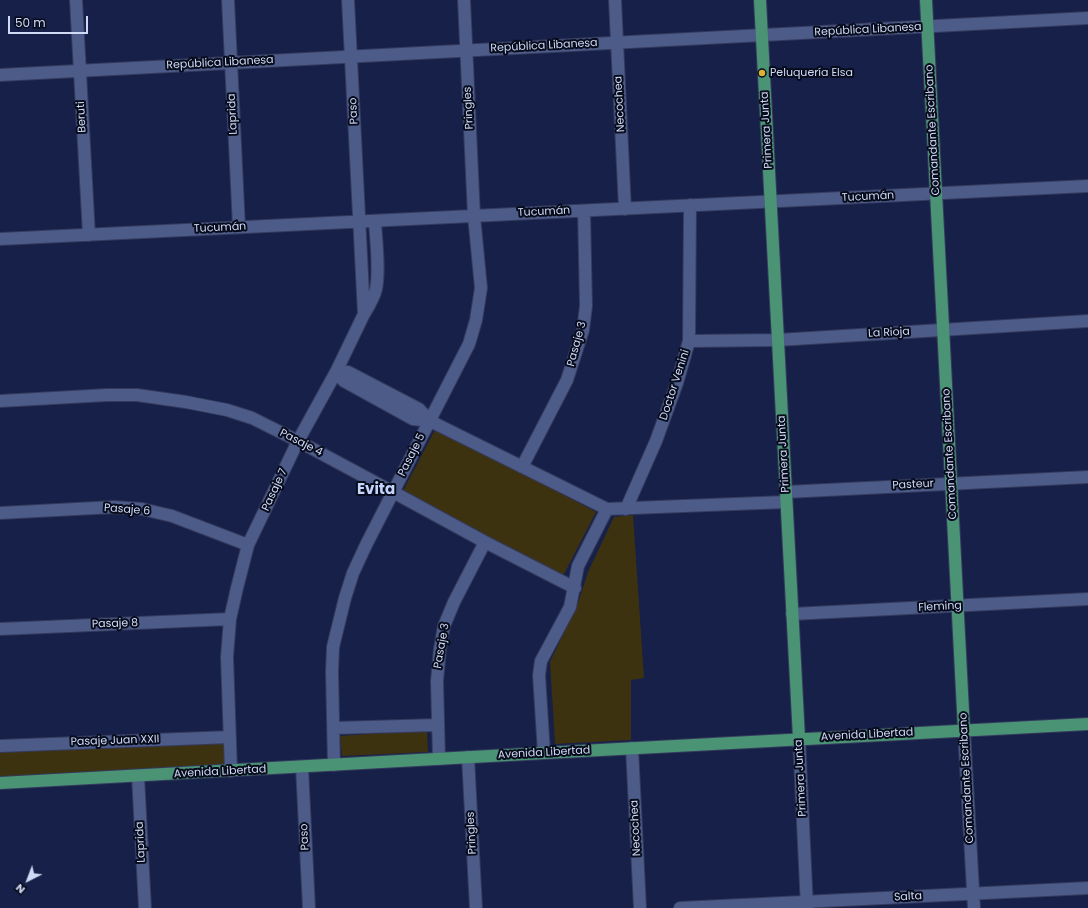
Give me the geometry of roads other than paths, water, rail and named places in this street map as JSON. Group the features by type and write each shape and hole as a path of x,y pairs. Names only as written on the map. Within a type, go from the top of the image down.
{"main road":[{"name":"Primera Junta","path":"760,0 799,738"},
{"name":"Comandante Escribano","path":"926,0 964,730"},
{"name":"Avenida Libertad","path":"0,783 799,738 1088,724"}],"street":[{"name":"Beruti","path":"76,0 89,235"},
{"name":"Laprida","path":"228,0 239,227"},
{"name":"Paso","path":"348,0 360,222"},
{"name":"Pringles","path":"464,0 474,216"},
{"name":"Necochea","path":"615,0 625,208"},
{"name":"República Libanesa","path":"0,75 1088,18"},
{"name":"Tucumán","path":"0,239 1088,186"},
{"name":"Doctor Venini","path":"626,509 656,441 677,383 689,341 690,205"},
{"name":"Pasaje 3","path":"522,467 567,380 583,330 586,306 584,210"},
{"name":"Pasaje 5","path":"334,765 332,672 333,647 338,624 354,573 366,545 469,344 476,320 481,288 474,216"},
{"path":"364,314 376,289 376,221"},
{"name":"Pasaje 7","path":"230,771 227,657 230,619 236,588 248,546 298,441 336,372 364,314 360,222"},
{"name":"La Rioja","path":"689,341 778,340 1088,321"},
{"path":"336,372 344,382 413,419 430,421 607,509 578,566 570,607 541,661 539,675 544,753"},
{"name":"Pasaje 4","path":"0,401 107,395 137,395 227,410 252,418 574,588"},
{"name":"Pasteur","path":"607,509 626,509 952,484 1088,477"},
{"name":"Pasaje 6","path":"0,513 114,507 142,509 172,516 248,546"},
{"name":"Pasaje 3","path":"439,759 437,681 444,626 454,602 486,542"},
{"name":"Fleming","path":"792,614 1088,599"},
{"name":"Pasaje 8","path":"0,629 230,619"},
{"path":"334,728 437,725"},
{"name":"Comandante Escribano","path":"964,730 974,908"},
{"name":"Pasaje Juan XXII","path":"0,746 230,737"},
{"name":"Primera Junta","path":"799,738 807,905"},
{"name":"Necochea","path":"632,748 640,908"},
{"name":"Pringles","path":"468,757 476,908"},
{"name":"Paso","path":"302,767 309,908"},
{"name":"Laprida","path":"138,776 144,908"},
{"name":"Salta","path":"680,908 807,905 1088,888"}],"place":[{"name":"Peluquería Elsa","path":"762,73"}],"district":[{"name":"Evita","path":"376,490"}]}
